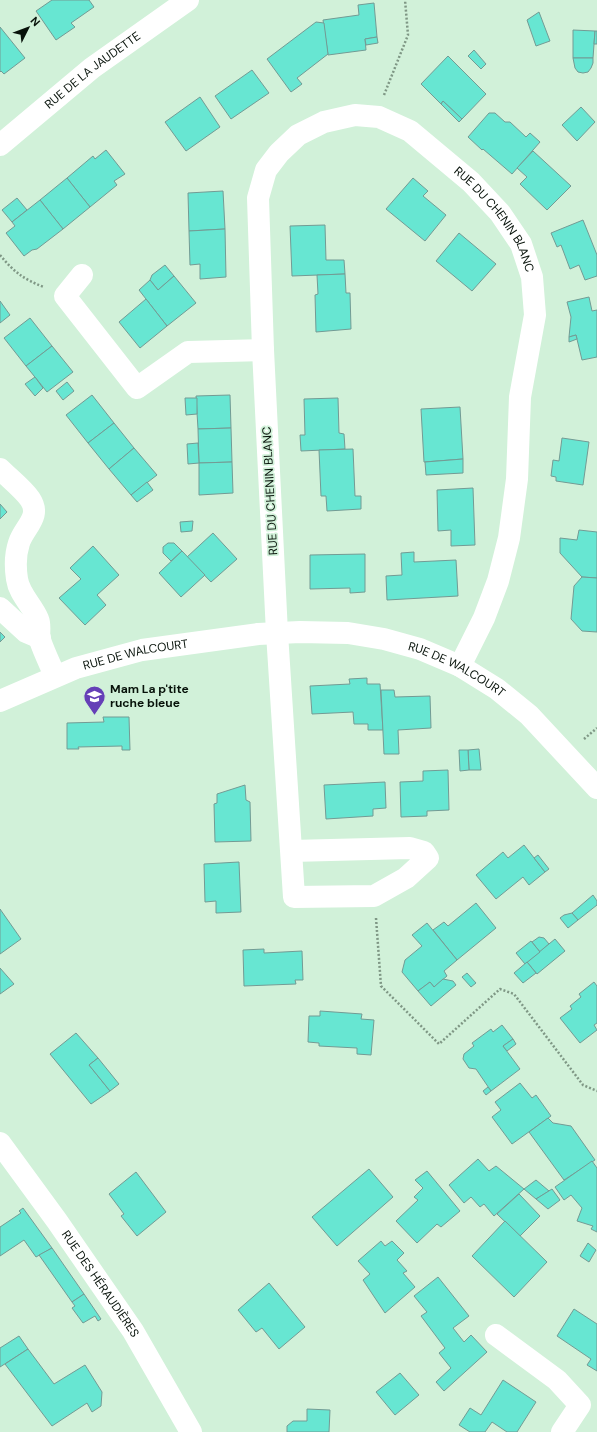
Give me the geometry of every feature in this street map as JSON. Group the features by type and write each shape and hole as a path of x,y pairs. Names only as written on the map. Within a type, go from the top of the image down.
{"street":[{"name":"RUE DE LA JAUDETTE","path":"0,145 92,68 188,0"},
{"name":"RUE DU CHENIN BLANC","path":"277,633 263,350 258,198 266,170 279,153 298,135 324,122 355,115 379,117 410,130 471,182 500,213 521,244 532,277 535,315 520,397 517,479 509,538 498,581 484,618 460,666"},
{"path":"82,275 65,296 137,388 188,352 263,350"},
{"path":"0,469 30,499 33,506 33,519 19,541 15,567 17,581 22,595 38,620 41,629 40,638 55,676"},
{"path":"0,608 26,632 40,638"},
{"path":"277,633 291,852 294,897 374,896 406,878 428,858 424,852 410,848 291,852"},
{"name":"RUE DE WALCOURT","path":"0,701 76,668 142,650 250,635 277,633 348,633 384,639 420,650 460,666 498,689 529,715 597,788"},
{"name":"RUE DES HÉRAUDIÈRES","path":"0,1143 57,1221 132,1331 191,1432"},
{"path":"496,1335 557,1380 580,1405 562,1432"}],"path":[{"path":"383,98 408,35 405,0"},
{"path":"0,255 14,271 37,285"},
{"path":"581,741 597,728"},
{"path":"374,896 381,986 440,1044 500,990 514,994 583,1085 597,1091"}],"building":[{"path":"52,0 89,0 94,7 71,23 75,27 56,40 36,11"},
{"path":"374,3 377,37 365,39 366,50 328,55 323,20 359,15 358,5"},
{"path":"539,12 550,41 536,46 527,20"},
{"path":"316,22 324,23 328,54 297,78 302,84 291,92 267,59"},
{"path":"0,27 25,58 4,74 1,71 0,72"},
{"path":"573,30 595,31 593,58 573,58"},
{"path":"595,31 597,31 597,44 594,44"},
{"path":"377,37 378,43 366,45 365,39"},
{"path":"474,50 486,64 481,69 468,56"},
{"path":"448,56 486,94 462,119 443,101 441,104 421,84"},
{"path":"573,58 593,58 593,63 588,72 578,72 575,68"},
{"path":"252,70 269,93 231,119 215,96"},
{"path":"200,97 220,127 186,151 165,122"},
{"path":"443,101 462,119 459,122 441,104"},
{"path":"581,107 595,122 577,141 562,125"},
{"path":"489,113 495,113 505,122 510,122 526,137 530,133 540,142 512,174 468,137"},
{"path":"106,150 125,174 114,181 117,185 90,207 67,178 93,156 95,159"},
{"path":"533,151 571,186 547,210 520,184 527,177 517,168"},
{"path":"67,178 90,207 63,229 40,200"},
{"path":"413,178 428,191 423,196 446,215 425,241 386,209"},
{"path":"223,191 225,229 189,231 188,193"},
{"path":"17,198 27,210 12,222 2,210"},
{"path":"40,200 63,229 37,249 32,250 24,256 6,233 15,226 12,222"},
{"path":"583,220 597,255 597,276 585,280 579,265 570,269 561,245 557,247 551,233"},
{"path":"325,225 326,260 344,260 345,274 292,276 290,226"},
{"path":"225,229 226,277 200,279 200,264 190,265 189,231"},
{"path":"459,233 496,264 472,291 436,261"},
{"path":"165,265 174,276 158,290 150,280 152,275"},
{"path":"345,274 346,293 350,293 351,329 316,332 315,295 318,294 317,275"},
{"path":"174,276 196,303 167,326 139,290 150,280 158,290"},
{"path":"589,297 592,311 597,310 597,357 582,360 576,335 569,337 571,317 567,302"},
{"path":"146,299 167,326 140,348 119,322"},
{"path":"0,301 10,315 0,323"},
{"path":"30,318 52,346 26,366 4,338"},
{"path":"576,335 577,339 569,342 569,337"},
{"path":"52,346 73,372 47,392 26,366"},
{"path":"35,377 43,388 35,396 25,384"},
{"path":"67,382 74,391 63,400 56,391"},
{"path":"92,395 114,423 88,443 66,415"},
{"path":"230,395 231,428 198,429 196,396"},
{"path":"185,398 197,398 197,414 186,415"},
{"path":"338,398 339,433 344,434 345,449 301,451 300,435 305,435 304,399"},
{"path":"460,407 463,459 424,462 421,409"},
{"path":"114,423 134,448 109,469 88,443"},
{"path":"231,428 232,462 199,463 198,429"},
{"path":"562,438 589,442 583,485 556,481 556,477 551,476 553,460 559,461"},
{"path":"198,443 199,463 188,464 187,444"},
{"path":"134,448 157,475 131,495 109,469"},
{"path":"353,449 355,496 361,496 361,509 327,511 326,496 321,496 319,450"},
{"path":"463,459 463,473 426,475 425,462"},
{"path":"232,462 233,493 199,495 199,463"},
{"path":"147,482 153,490 137,502 131,495"},
{"path":"473,488 475,545 451,546 451,530 438,531 437,490"},
{"path":"0,504 7,512 0,519"},
{"path":"193,521 192,531 181,532 180,522"},
{"path":"579,530 597,532 597,578 582,577 560,553 560,538 577,540"},
{"path":"213,533 237,559 211,582 187,557"},
{"path":"168,543 174,543 182,551 171,561 163,553 163,547"},
{"path":"93,546 119,575 97,595 106,605 85,625 59,598 81,579 70,568"},
{"path":"182,551 205,575 181,597 159,573"},
{"path":"414,552 414,562 456,560 458,596 387,600 386,576 402,575 401,553"},
{"path":"365,554 365,592 350,593 350,588 310,589 310,555"},
{"path":"582,577 597,578 597,632 582,631 571,619 574,586"},
{"path":"0,632 5,637 0,642"},
{"path":"367,678 367,684 380,684 383,730 368,730 368,724 354,724 353,712 312,714 310,686 350,684 349,679"},
{"path":"381,690 394,690 395,697 430,696 431,728 398,730 399,754 384,754"},
{"path":"103,717 129,717 130,750 122,750 122,746 78,747 79,749 67,749 67,723 104,722"},
{"path":"479,749 481,770 469,770 468,750"},
{"path":"459,750 468,750 469,770 460,771"},
{"path":"448,770 449,810 427,811 427,816 401,817 400,782 423,781 423,771"},
{"path":"385,782 386,808 373,809 373,816 326,819 324,785"},
{"path":"245,785 246,800 250,802 251,841 215,842 214,804 217,803 217,794"},
{"path":"524,845 545,872 529,885 523,877 496,899 476,875 503,852 508,858"},
{"path":"538,855 549,869 545,872 534,858"},
{"path":"239,862 241,912 216,913 216,901 205,902 204,864"},
{"path":"593,895 597,901 597,905 578,920 572,913"},
{"path":"476,903 496,928 457,960 433,930 444,922 448,926"},
{"path":"0,909 21,939 0,954"},
{"path":"572,913 578,920 568,928 560,918 564,915"},
{"path":"427,923 457,960 444,971 447,976 434,987 430,982 418,991 402,972 405,960 422,946 412,935"},
{"path":"539,937 544,938 549,944 540,952 532,942"},
{"path":"555,939 565,951 537,974 527,962"},
{"path":"531,941 540,952 525,964 516,953"},
{"path":"264,949 264,953 302,951 303,980 295,980 296,984 244,986 243,950"},
{"path":"527,962 536,973 523,983 514,973"},
{"path":"0,968 14,984 0,994"},
{"path":"467,973 476,983 471,987 462,977"},
{"path":"443,979 453,981 456,985 431,1006 418,991 430,982 434,987"},
{"path":"594,982 597,986 597,1023 594,1025 597,1030 580,1043 560,1018 572,1009 570,1006 581,997 579,994"},
{"path":"320,1011 362,1014 361,1019 374,1020 371,1055 357,1054 357,1048 319,1046 319,1043 308,1042 309,1016 320,1016"},
{"path":"502,1025 513,1039 503,1046 520,1069 491,1091 476,1069 469,1068 463,1059 464,1054 474,1046 472,1043 491,1029 493,1032"},
{"path":"76,1033 98,1058 89,1065 110,1091 91,1104 50,1054"},
{"path":"513,1039 516,1044 507,1051 503,1046"},
{"path":"98,1058 119,1084 110,1091 89,1065"},
{"path":"520,1083 532,1098 536,1095 551,1116 512,1144 492,1117 501,1110 495,1102"},
{"path":"488,1087 491,1091 486,1095 483,1091"},
{"path":"548,1118 553,1123 571,1126 595,1160 564,1180 529,1132"},
{"path":"478,1159 489,1171 496,1166 524,1189 494,1216 484,1204 480,1207 471,1197 464,1203 449,1185"},
{"path":"592,1161 597,1168 597,1232 591,1229 593,1226 577,1221 582,1208 571,1195 564,1200 555,1187"},
{"path":"369,1169 393,1197 337,1246 312,1217"},
{"path":"427,1171 460,1211 441,1227 437,1224 417,1243 396,1221 418,1200 414,1197 423,1188 415,1180"},
{"path":"136,1172 166,1212 137,1236 121,1216 124,1214 109,1194"},
{"path":"536,1180 549,1191 536,1199 524,1189"},
{"path":"552,1189 560,1200 548,1209 536,1199"},
{"path":"519,1194 540,1216 520,1236 497,1214"},
{"path":"23,1208 52,1248 36,1257 24,1240 0,1256 0,1227 21,1213 19,1211"},
{"path":"505,1221 547,1262 514,1297 472,1256"},
{"path":"381,1241 385,1246 392,1241 404,1253 397,1260 407,1271 403,1273 415,1287 385,1313 363,1280 370,1274 358,1261"},
{"path":"588,1243 596,1250 589,1262 580,1256"},
{"path":"52,1248 84,1294 72,1302 39,1255"},
{"path":"438,1277 469,1316 453,1328 464,1342 471,1335 487,1352 444,1391 436,1382 451,1368 439,1353 445,1348 421,1316 427,1312 414,1296"},
{"path":"269,1283 305,1327 279,1349 262,1328 256,1332 238,1310"},
{"path":"84,1294 101,1319 98,1321 95,1316 83,1323 72,1308 75,1306 72,1302"},
{"path":"574,1309 597,1324 597,1371 587,1365 591,1359 557,1336"},
{"path":"19,1336 28,1349 0,1367 0,1348"},
{"path":"28,1349 54,1384 85,1365 102,1392 101,1406 92,1412 87,1403 52,1426 5,1364"},
{"path":"400,1373 419,1395 395,1415 376,1392"},
{"path":"503,1380 536,1402 517,1432 507,1432 492,1422 485,1432 470,1432 459,1425 470,1408 481,1415"},
{"path":"307,1409 330,1410 329,1432 287,1432 287,1426 293,1421 307,1421"}],"place":[{"name":"Mam La p'tite ruche bleue","path":"94,716"}]}
